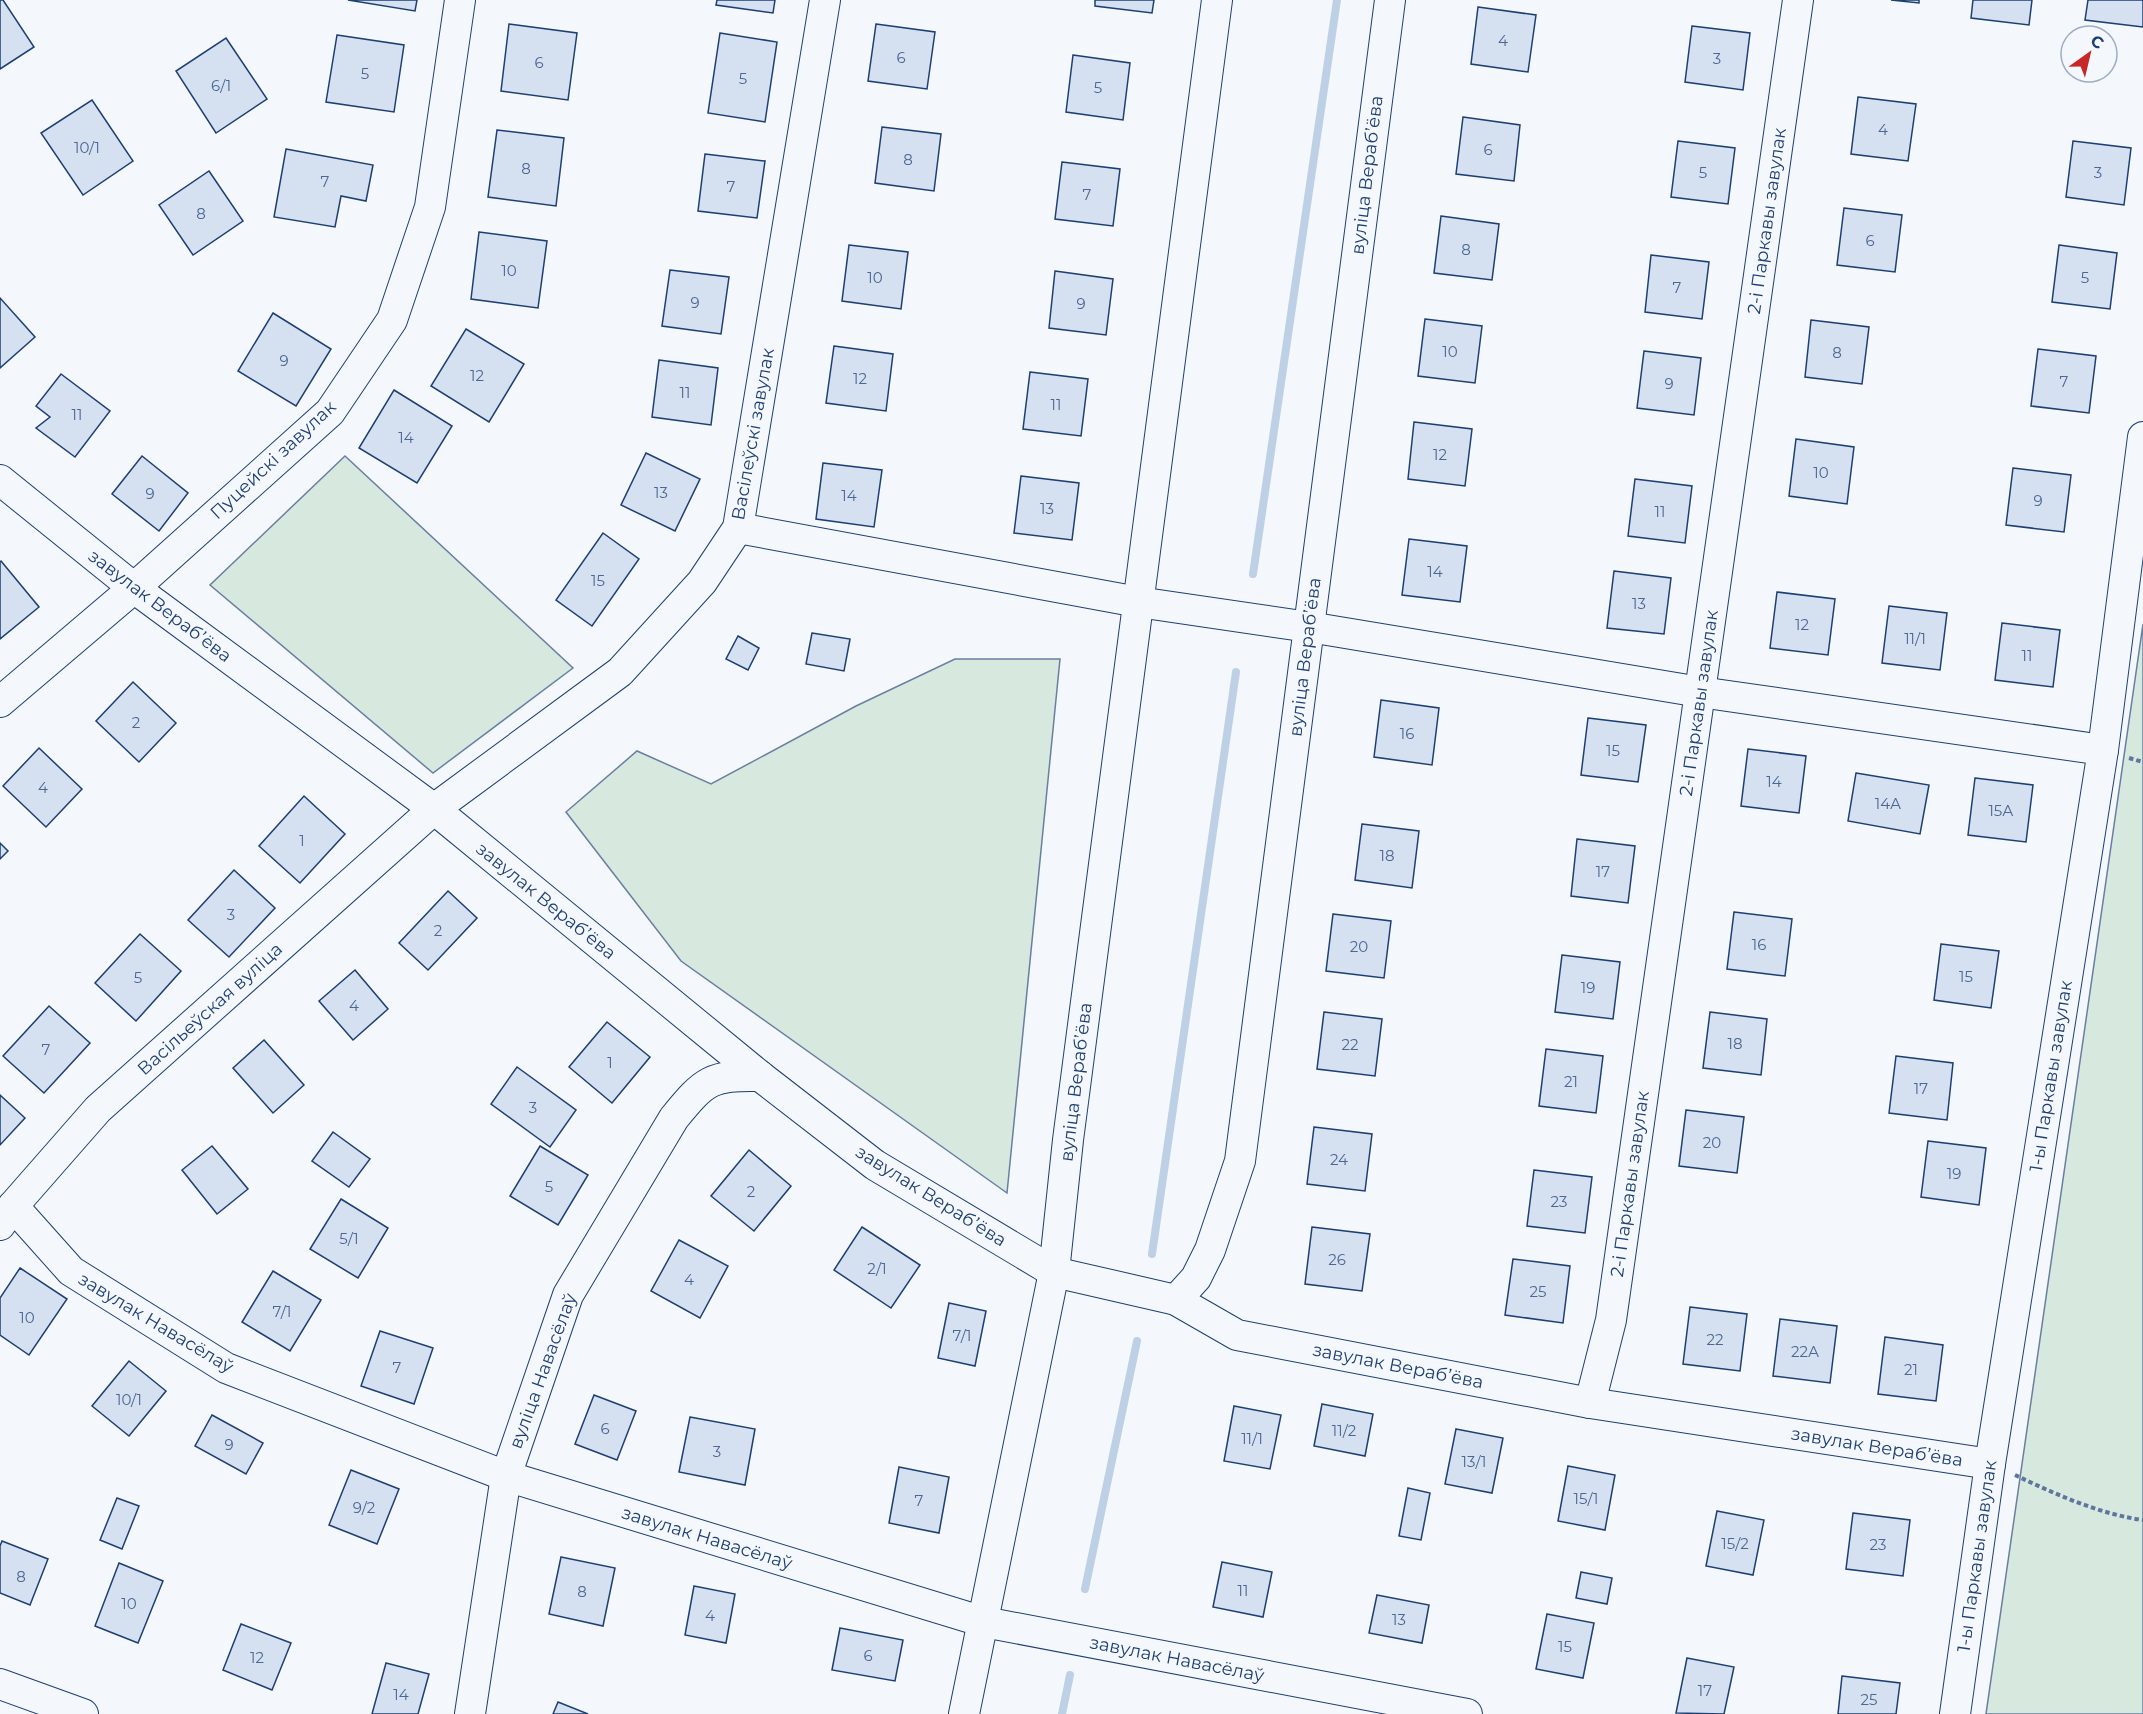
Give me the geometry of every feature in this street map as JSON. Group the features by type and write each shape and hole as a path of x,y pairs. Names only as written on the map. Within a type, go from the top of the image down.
{"street":[{"name":"Пуцейскі завулак","path":"0,702 134,588 330,412 392,320 430,207 460,0"},
{"name":"Васілеўскі завулак","path":"434,809 620,672 702,582 738,528 825,0"},
{"name":"вуліца Верабʼёва","path":"964,1714 1054,1272 1068,1140 1217,0"},
{"name":"вуліца Верабʼёва","path":"1176,1300 1196,1278 1210,1250 1240,1161 1390,0"},
{"name":"2-і Паркавы завулак","path":"1590,1403 1611,1320 1798,0"},
{"name":"1-ы Паркавы завулак","path":"1955,1714 1990,1464 2103,750 2143,437"},
{"name":"завулак Верабʼёва","path":"0,480 134,588 434,809 760,1076 875,1165 1054,1272 1176,1300 1237,1335 1590,1403 1990,1464"},
{"path":"738,528 1138,602 1309,627 1700,692 2103,750"},
{"name":"Васільеўская вуліца","path":"6,1215 98,1109 434,809"},
{"name":"вуліца Навасёлаў","path":"470,1714 506,1476 568,1295 674,1118 695,1091 718,1077 760,1076"},
{"name":"завулак Навасёлаў","path":"6,1215 71,1271 226,1368 506,1476 984,1622 1467,1714"},
{"path":"0,1684 82,1714"}],"path":[{"path":"1990,1464 2055,1494 2128,1518 2143,1520"}],"shaded area":[{"path":"345,456 573,668 433,773 210,585"},
{"path":"2143,624 2143,1714 1986,1714"},
{"path":"955,659 1060,659 1007,1193 681,961 566,812 637,751 711,784 856,706"}],"building":[{"path":"0,0 3,0 34,47 0,69"},
{"path":"348,0 417,0 415,11"},
{"path":"717,0 775,0 773,13 716,5"},
{"path":"1095,0 1154,0 1152,13 1095,6"},
{"path":"1891,0 1919,0 1919,3"},
{"path":"1973,0 2032,0 2029,25 1971,18"},
{"path":"2088,0 2143,0 2143,27 2085,20"},
{"path":"1478,7 1536,15 1528,72 1471,64"},
{"path":"509,24 577,33 568,100 501,91"},
{"path":"876,24 935,32 927,89 868,81"},
{"path":"1692,26 1750,33 1743,90 1685,82"},
{"path":"720,33 777,42 765,122 708,113"},
{"path":"337,35 404,45 394,112 326,102"},
{"path":"226,38 267,99 216,133 176,71"},
{"path":"1073,55 1130,63 1123,120 1066,112"},
{"path":"1858,97 1916,104 1908,161 1851,154"},
{"path":"92,100 133,161 83,195 41,133"},
{"path":"1463,117 1520,125 1514,181 1456,174"},
{"path":"882,127 941,134 934,191 875,183"},
{"path":"497,130 564,138 556,206 488,197"},
{"path":"1678,141 1735,148 1728,204 1671,197"},
{"path":"2073,141 2131,148 2124,205 2066,197"},
{"path":"286,149 373,165 366,201 341,196 335,227 274,217"},
{"path":"705,154 765,161 757,218 698,211"},
{"path":"1062,162 1120,169 1113,226 1055,219"},
{"path":"209,171 243,221 193,255 159,205"},
{"path":"1844,208 1902,215 1895,272 1837,265"},
{"path":"1441,216 1499,224 1492,280 1434,273"},
{"path":"479,232 547,241 538,308 471,299"},
{"path":"849,245 908,252 901,309 842,301"},
{"path":"2059,245 2117,253 2110,309 2052,302"},
{"path":"1651,255 1709,262 1702,319 1645,312"},
{"path":"670,270 729,277 721,334 662,326"},
{"path":"1055,271 1113,279 1106,335 1049,328"},
{"path":"0,298 35,337 0,368"},
{"path":"273,313 331,349 296,406 238,371"},
{"path":"1425,319 1482,326 1475,383 1418,376"},
{"path":"1811,320 1869,327 1862,384 1805,377"},
{"path":"466,329 524,364 489,422 431,386"},
{"path":"834,346 893,354 886,411 826,403"},
{"path":"2038,349 2096,356 2089,413 2031,406"},
{"path":"1644,351 1701,358 1694,415 1637,408"},
{"path":"659,360 718,368 711,425 652,417"},
{"path":"1030,372 1088,379 1081,436 1023,429"},
{"path":"61,374 110,411 75,457 36,428 50,417 36,406"},
{"path":"394,390 452,426 417,483 359,448"},
{"path":"1414,422 1472,429 1465,486 1408,479"},
{"path":"1796,439 1854,447 1847,504 1789,496"},
{"path":"646,453 700,479 675,531 621,505"},
{"path":"142,456 188,493 159,531 112,494"},
{"path":"823,463 882,470 874,527 816,519"},
{"path":"2013,468 2071,475 2064,532 2006,525"},
{"path":"1021,476 1079,483 1072,540 1014,533"},
{"path":"1635,479 1692,486 1685,543 1628,536"},
{"path":"603,533 639,559 592,626 556,600"},
{"path":"1409,539 1467,546 1460,602 1402,595"},
{"path":"0,562 39,607 0,639"},
{"path":"1614,571 1671,578 1664,634 1607,628"},
{"path":"1777,592 1835,599 1828,655 1770,648"},
{"path":"1889,606 1947,613 1940,670 1882,663"},
{"path":"2002,623 2060,630 2053,687 1995,680"},
{"path":"812,633 850,639 844,671 806,664"},
{"path":"738,636 759,648 748,670 726,659"},
{"path":"133,682 176,723 139,762 96,721"},
{"path":"1381,700 1439,708 1432,765 1374,757"},
{"path":"1588,718 1646,725 1638,782 1581,775"},
{"path":"39,748 82,789 46,827 3,786"},
{"path":"1748,749 1806,756 1799,813 1741,806"},
{"path":"1856,773 1929,785 1920,834 1848,821"},
{"path":"1975,778 2033,785 2026,842 1968,835"},
{"path":"304,796 345,834 300,883 259,846"},
{"path":"1362,824 1419,831 1412,888 1355,880"},
{"path":"1577,839 1635,846 1628,903 1571,896"},
{"path":"0,843 8,851 0,859"},
{"path":"234,870 275,908 229,957 188,920"},
{"path":"448,891 477,918 428,970 399,943"},
{"path":"1734,912 1792,919 1785,976 1727,969"},
{"path":"1333,914 1391,921 1384,978 1326,971"},
{"path":"140,934 181,971 136,1021 95,983"},
{"path":"1941,944 1999,951 1991,1008 1934,1000"},
{"path":"1562,955 1620,962 1613,1019 1555,1012"},
{"path":"355,970 388,1009 353,1040 319,1001"},
{"path":"49,1006 90,1043 44,1093 3,1056"},
{"path":"1324,1012 1382,1019 1375,1076 1317,1069"},
{"path":"1710,1012 1767,1019 1761,1075 1703,1068"},
{"path":"607,1022 650,1057 612,1103 569,1067"},
{"path":"264,1040 304,1085 273,1113 233,1068"},
{"path":"1546,1049 1603,1056 1596,1113 1539,1106"},
{"path":"1896,1056 1953,1063 1947,1120 1889,1113"},
{"path":"517,1067 576,1110 550,1147 491,1104"},
{"path":"0,1095 25,1118 0,1145"},
{"path":"1686,1110 1744,1117 1737,1173 1679,1166"},
{"path":"1314,1127 1372,1134 1365,1191 1307,1184"},
{"path":"333,1132 370,1159 349,1187 312,1161"},
{"path":"1928,1141 1986,1148 1979,1205 1921,1197"},
{"path":"212,1146 248,1189 217,1214 182,1170"},
{"path":"540,1146 588,1175 558,1225 510,1196"},
{"path":"749,1150 791,1186 754,1231 711,1196"},
{"path":"1534,1170 1592,1177 1585,1233 1527,1226"},
{"path":"341,1199 388,1228 358,1278 310,1249"},
{"path":"862,1227 920,1265 891,1308 834,1270"},
{"path":"1312,1227 1370,1234 1362,1291 1305,1284"},
{"path":"679,1240 728,1266 700,1318 651,1291"},
{"path":"1513,1259 1570,1266 1563,1323 1505,1315"},
{"path":"20,1268 67,1299 29,1355 0,1335 0,1298"},
{"path":"273,1271 321,1300 290,1351 242,1322"},
{"path":"949,1303 986,1311 975,1366 938,1358"},
{"path":"1690,1307 1747,1314 1740,1371 1683,1364"},
{"path":"1780,1319 1837,1326 1830,1383 1773,1376"},
{"path":"380,1331 433,1348 414,1404 361,1386"},
{"path":"1885,1337 1943,1345 1936,1401 1878,1394"},
{"path":"129,1361 166,1391 129,1436 92,1406"},
{"path":"594,1395 636,1411 617,1460 575,1444"},
{"path":"1322,1404 1373,1414 1365,1456 1314,1446"},
{"path":"1234,1406 1281,1415 1270,1469 1224,1461"},
{"path":"212,1415 263,1443 246,1474 195,1446"},
{"path":"690,1417 755,1429 745,1485 679,1472"},
{"path":"1456,1429 1503,1438 1492,1493 1445,1484"},
{"path":"1568,1466 1615,1475 1605,1530 1558,1521"},
{"path":"899,1467 949,1477 939,1533 889,1523"},
{"path":"351,1470 399,1489 377,1544 329,1525"},
{"path":"1408,1488 1430,1493 1421,1540 1399,1536"},
{"path":"117,1498 139,1506 122,1549 100,1540"},
{"path":"1717,1511 1764,1520 1753,1575 1706,1566"},
{"path":"1853,1513 1910,1520 1903,1576 1846,1569"},
{"path":"2,1541 48,1559 30,1605 0,1593 0,1546"},
{"path":"561,1557 615,1568 603,1626 549,1614"},
{"path":"1222,1562 1272,1572 1263,1617 1213,1607"},
{"path":"119,1563 163,1581 138,1643 95,1626"},
{"path":"1581,1572 1612,1578 1607,1604 1576,1598"},
{"path":"694,1586 735,1594 726,1643 685,1635"},
{"path":"1377,1595 1429,1605 1422,1643 1369,1633"},
{"path":"1547,1614 1594,1623 1583,1678 1536,1669"},
{"path":"241,1624 291,1643 272,1690 223,1670"},
{"path":"840,1628 903,1640 895,1681 832,1670"},
{"path":"1687,1658 1734,1667 1724,1714 1676,1713"},
{"path":"386,1663 429,1674 418,1714 372,1714"},
{"path":"1842,1676 1900,1683 1896,1714 1838,1714"},
{"path":"558,1702 588,1714 553,1714"}],"waterway":[{"path":"1253,574 1337,0"},
{"path":"1152,1254 1236,672"},
{"path":"1085,1589 1137,1341"},
{"path":"1062,1714 1070,1675"}]}
